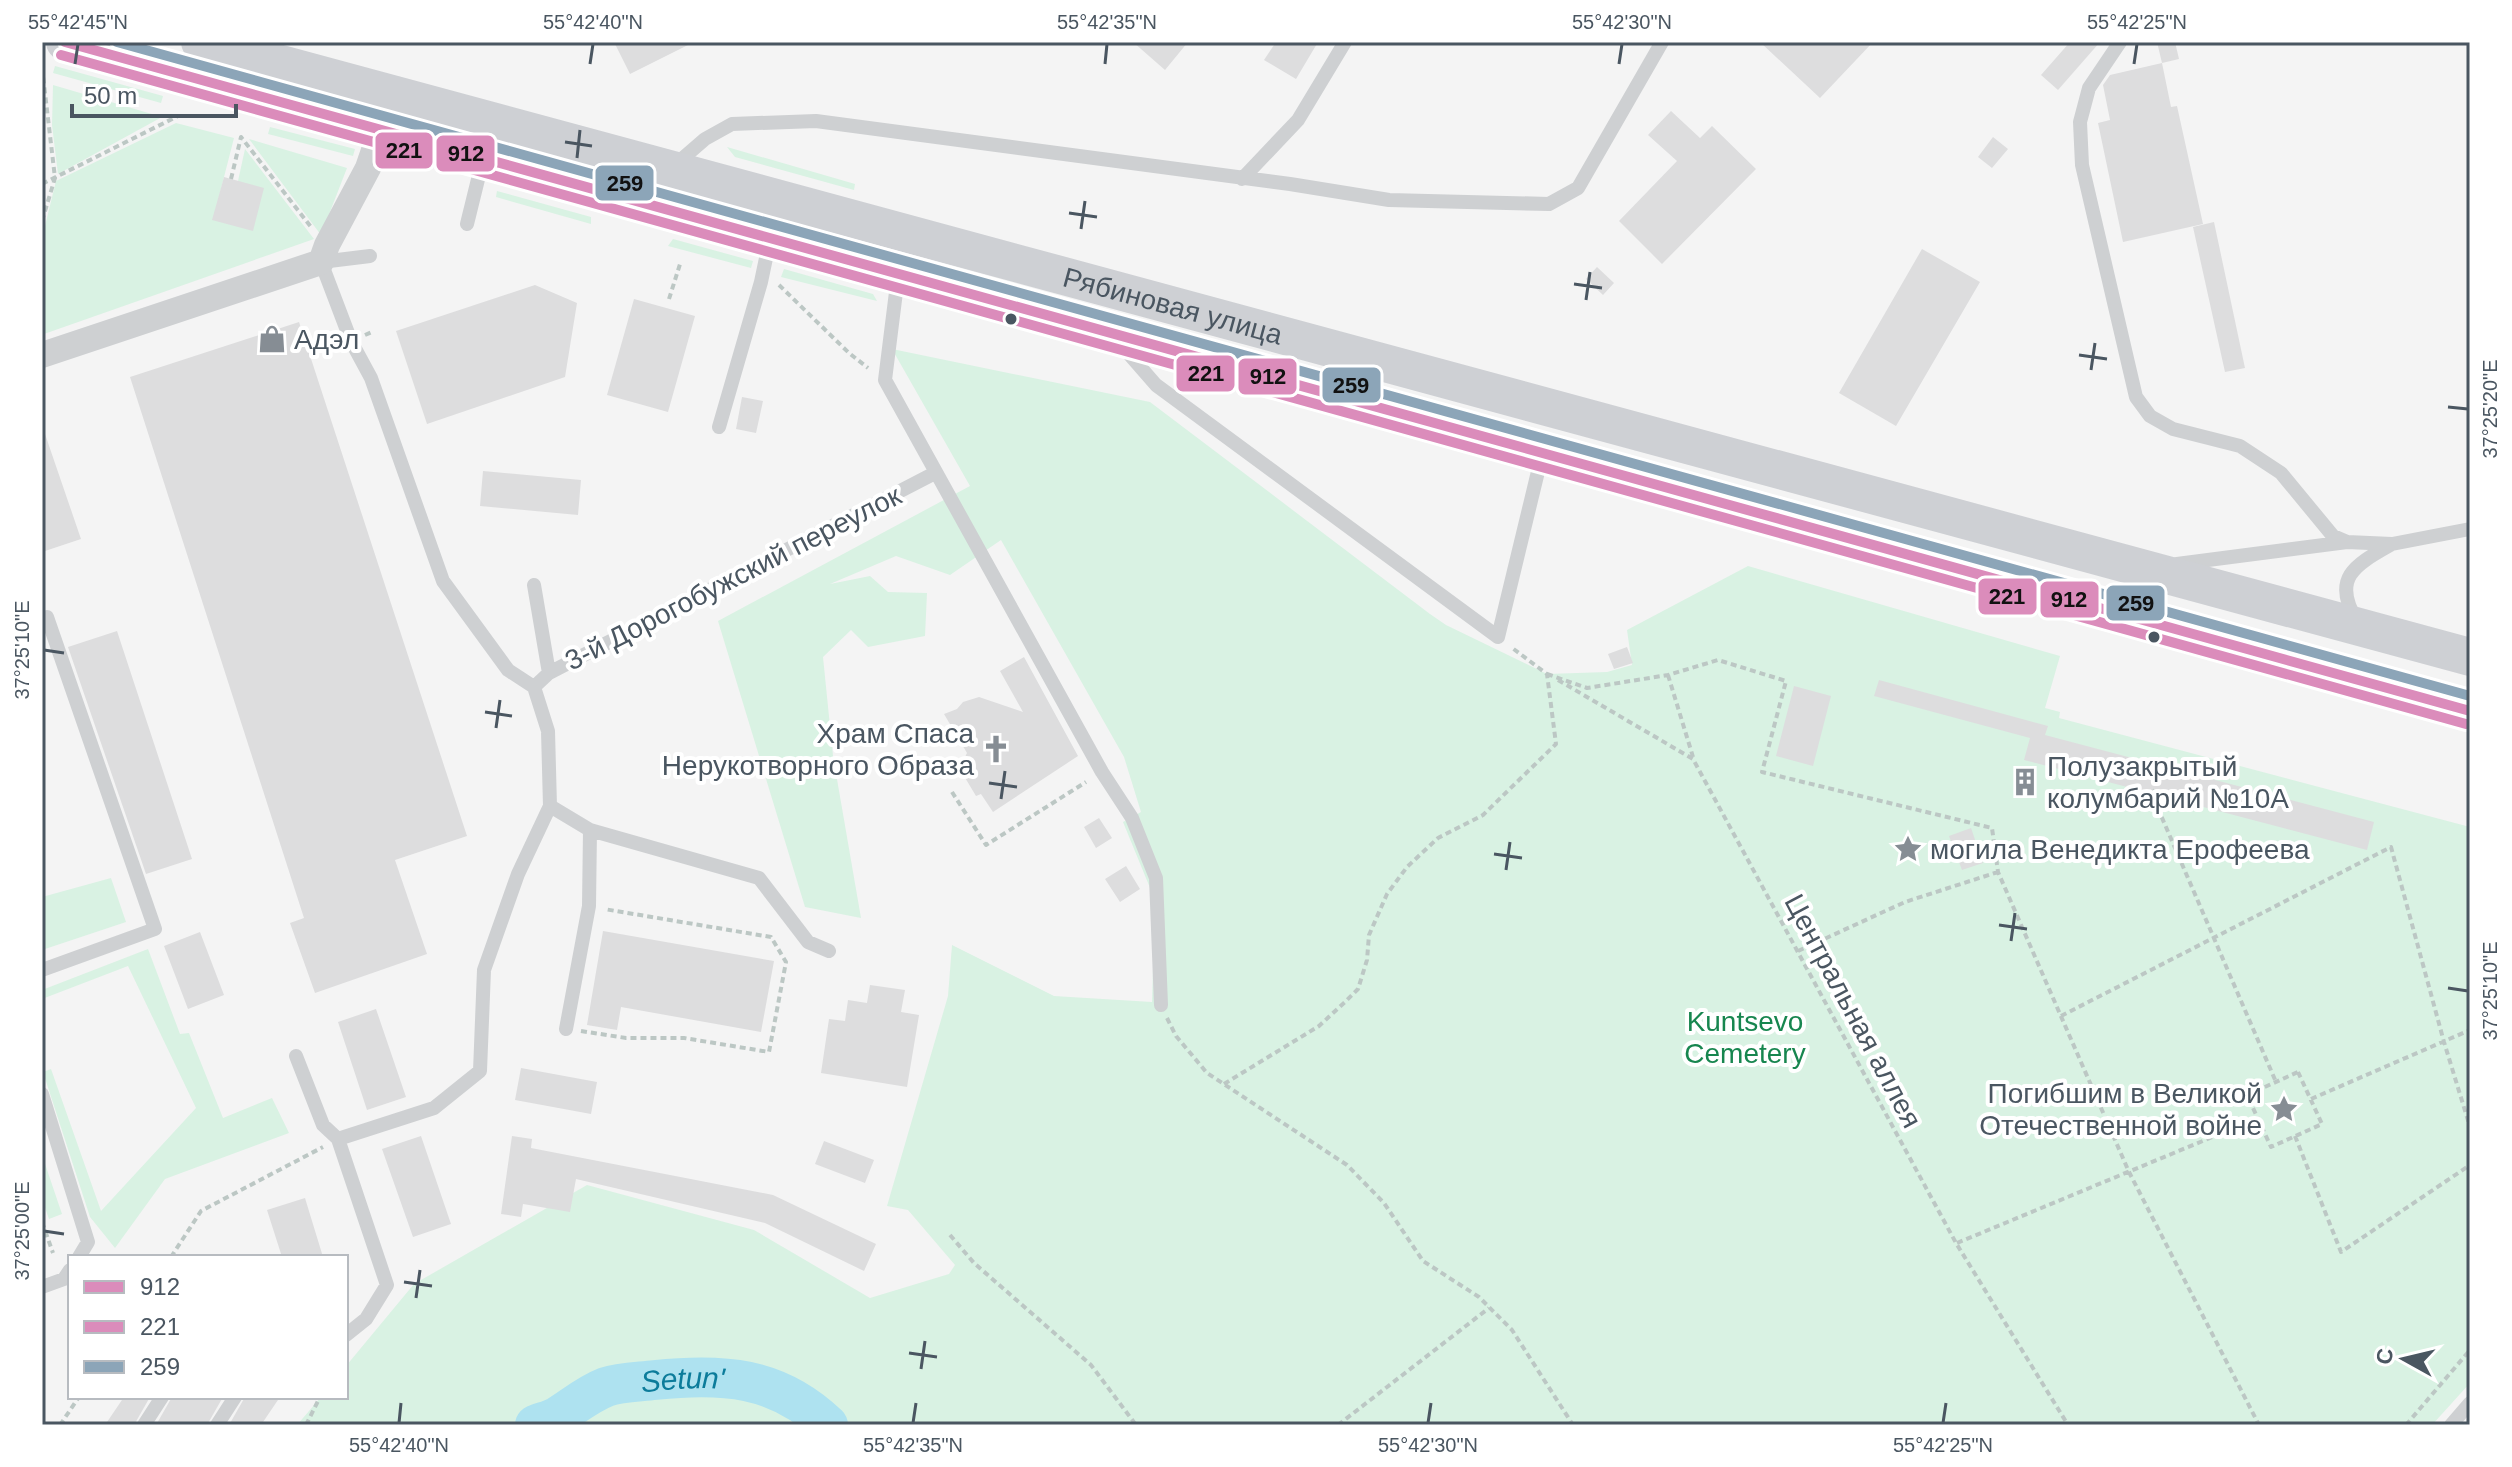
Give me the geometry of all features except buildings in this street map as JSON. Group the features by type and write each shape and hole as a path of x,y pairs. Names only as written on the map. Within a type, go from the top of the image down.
{"main road":[{"name":"Рябиновая улица","path":"65,42 2470,711"},
{"name":"Рябиновая улица","path":"200,42 2470,657"}],"street":[{"path":"42,355 324,253 368,168 381,130"}],"lane":[{"path":"1242,179 1298,120 1345,42"},
{"path":"669,170 705,139 732,124 816,121 1389,200 1549,204 1578,188 1662,42"},
{"path":"2120,42 2089,88 2080,122 2081,151 2136,397 2150,416 2173,429 2240,446 2281,473 2333,536 2347,542"},
{"path":"467,224 483,158"},
{"path":"719,427 761,282 770,239"},
{"path":"338,1139 434,1108 480,1071 484,970 518,874 550,806 548,731 534,687 508,670 443,581 371,378 351,341 324,253 370,256"},
{"path":"898,275 885,380 1102,772 1132,818 1156,878 1161,1005"},
{"path":"1111,332 1156,385 1498,637 1543,451"},
{"name":"3-й Дорогобужский переулок","path":"534,687 549,673 935,473"},
{"path":"2141,567 2347,542 2392,544 2470,529"},
{"path":"2360,626 2350,610 2345,587 2355,565 2392,544"},
{"path":"534,585 549,673"},
{"path":"42,619 47,617 155,929 42,970"},
{"path":"550,806 590,830 759,878 808,942 829,951"},
{"path":"566,1029 589,906 590,830"},
{"path":"296,1056 323,1125 338,1139 387,1285 366,1319 348,1333"},
{"path":"42,1094 88,1242 80,1255"},
{"path":"42,1287 64,1279 68,1273"},
{"path":"144,1425 161,1399"},
{"path":"217,1425 234,1399"},
{"path":"2451,1425 2470,1403"}],"path":[{"path":"42,221 55,178 43,76"},
{"path":"42,184 178,116"},
{"path":"231,179 241,135 324,253"},
{"path":"669,299 681,261"},
{"path":"779,285 849,353 885,380"},
{"path":"1498,637 1547,674 1693,759"},
{"path":"1547,674 1587,688 1668,675 1718,660 1786,681 1762,772 1992,828 1998,872 2129,1172 2259,1425"},
{"path":"1224,1084 1319,1026 1358,989 1367,960 1369,935 1387,894 1407,867 1438,838 1483,815 1556,744 1547,674"},
{"name":"Центральная аллея","path":"1668,675 1693,759 1956,1243 2068,1425"},
{"path":"2162,760 2153,797 2276,1082"},
{"path":"952,792 986,845 1079,787"},
{"path":"2061,1016 2391,847 2470,1127"},
{"path":"1798,951 1905,902 1998,872"},
{"path":"566,1029 626,1038 684,1038 769,1052 786,962 771,937 589,906"},
{"path":"1161,1005 1176,1036 1207,1073 1347,1165 1384,1203 1423,1261 1479,1297 1512,1330 1573,1425"},
{"path":"2310,1099 2470,1030"},
{"path":"2298,1072 2322,1124 2271,1147 2247,1095 2276,1082 2298,1072"},
{"path":"1956,1243 2258,1118"},
{"path":"2295,1136 2341,1252 2470,1165"},
{"path":"172,1255 201,1211 338,1139"},
{"path":"42,1222 53,1253"},
{"path":"950,1235 974,1263 1091,1365 1136,1425"},
{"path":"1338,1425 1489,1308"},
{"path":"2406,1425 2470,1350"},
{"path":"60,1425 78,1399"},
{"path":"306,1425 319,1399"}],"green space":[{"path":"55,66 163,96 161,103 53,73"},
{"path":"53,85 162,117 58,174 52,125"},
{"path":"176,123 234,138 213,220 238,181 245,149 314,239 44,334 42,238 56,181"},
{"path":"270,127 355,149 353,156 268,134"},
{"path":"249,139 347,168 321,235"},
{"path":"727,147 855,184 854,190 735,157"},
{"path":"497,191 591,217 591,224 496,197"},
{"path":"673,239 753,261 751,268 668,246"},
{"path":"784,269 873,294 877,301 781,277"},
{"name":"Kuntsevo Cemetery","path":"892,349 1150,402 1446,625 1547,674 1607,672 1632,665 1627,630 1748,566 2060,656 2045,708 2060,712 2059,718 2470,827 2470,1383 2432,1425 297,1425 319,1399 348,1399 348,1364 414,1284 587,1185 754,1230 870,1298 949,1274 955,1265 908,1210 887,1206 948,996 952,945 1054,996 1152,1002 1155,900 1123,822 1141,812 1124,757 1001,540 950,575 896,556 830,584 870,576 888,592 927,593 925,636 868,647 851,630 823,657 833,756 861,918 805,907 718,621 970,486"},
{"path":"111,878 126,922 42,950 42,897"},
{"path":"148,949 180,1034 189,1033 223,1118 272,1098 289,1133 165,1179 115,1248 90,1217 43,1072 51,1069 101,1211 196,1108 128,966 42,999 42,990"},
{"path":"42,1155 62,1214 49,1219 42,1199"}],"waterway":[{"name":"Setun'","path":"535,1425 612,1385 703,1377 726,1378 769,1387 789,1396 828,1425"}],"transit line":[{"name":"912","path":"65,42 2470,711"},
{"name":"259","path":"117,42 2470,696"},
{"name":"221","path":"61,55 2466,724"}],"place":[{"name":"Адэл","path":"272,339"},
{"name":"Храм Спаса Нерукотворного Образа","path":"996,749"},
{"name":"Полузакрытый колумбарий №10А","path":"2025,782"},
{"name":"могила Венедикта Ерофеева","path":"1908,849"},
{"name":"Погибшим в Великой Отечественной войне","path":"2284,1109"}]}
